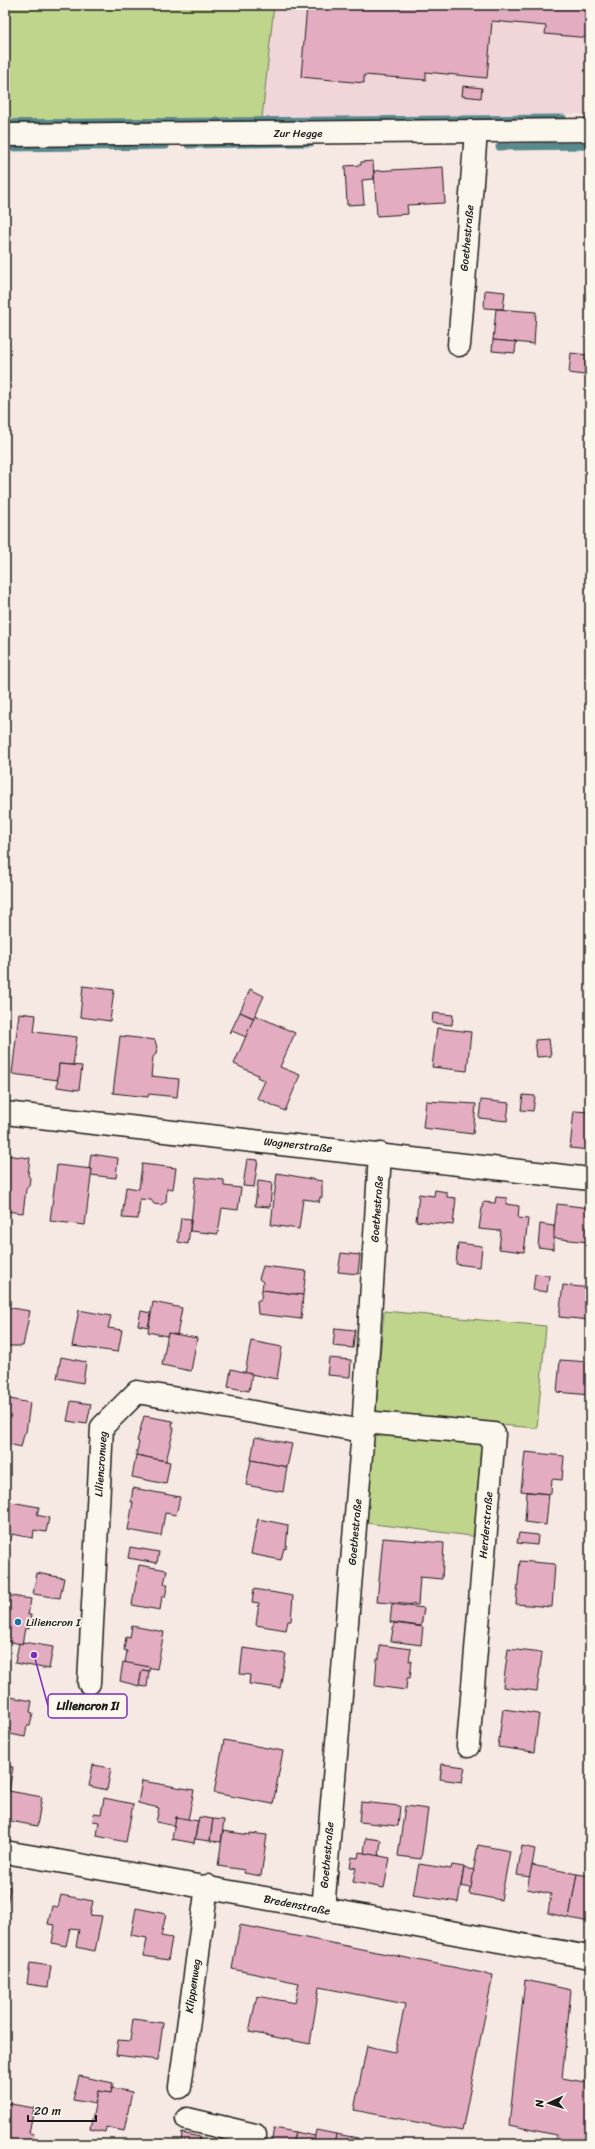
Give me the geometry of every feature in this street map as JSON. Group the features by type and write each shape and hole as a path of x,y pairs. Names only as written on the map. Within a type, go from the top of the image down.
{"street":[{"name":"Zur Hegge","path":"5,135 590,130"},
{"name":"Goethestraße","path":"459,345 476,132"},
{"name":"Wagnerstraße","path":"5,1113 380,1154 590,1179"},
{"name":"Goethestraße","path":"323,1910 364,1426 380,1154"},
{"name":"Liliencronweg","path":"89,1683 102,1427 137,1392 364,1426"},
{"name":"Herderstraße","path":"364,1426 494,1434 468,1746"},
{"name":"Bredenstraße","path":"5,1852 207,1886 323,1910 590,1957"},
{"name":"Klippenweg","path":"180,2086 207,1886"},
{"path":"188,2119 255,2135 253,2144"}],"shaded area":[{"path":"274,5 590,5 590,114 274,122 262,118"}],"green space":[{"path":"5,5 274,5 262,118 5,120"},
{"path":"384,1311 546,1326 537,1428 488,1424 479,1537 366,1523"}],"building":[{"path":"307,5 590,5 590,38 545,34 546,26 492,21 487,78 426,72 426,80 364,75 364,83 301,77"},
{"path":"463,86 482,88 481,98 462,96"},
{"path":"373,161 374,179 362,180 364,204 347,205 345,166 361,165 361,162"},
{"path":"443,167 445,203 407,205 408,214 377,216 374,171"},
{"path":"485,290 505,292 503,309 484,308"},
{"path":"496,309 536,312 534,344 493,340"},
{"path":"493,340 516,342 515,353 492,351"},
{"path":"571,353 587,355 584,375 569,373"},
{"path":"83,986 114,990 110,1021 80,1017"},
{"path":"250,989 264,996 254,1018 240,1012"},
{"path":"240,1012 255,1019 246,1037 232,1031 230,1033"},
{"path":"19,1013 36,1015 34,1032 77,1037 73,1065 59,1064 58,1080 12,1074"},
{"path":"433,1013 453,1015 452,1025 432,1023"},
{"path":"255,1015 295,1033 280,1067 300,1075 285,1111 257,1098 265,1081 257,1077 258,1075 234,1064"},
{"path":"437,1028 471,1032 467,1071 432,1067"},
{"path":"120,1036 155,1040 157,1048 156,1054 153,1057 151,1076 179,1079 177,1097 149,1094 148,1097 113,1093"},
{"path":"549,1039 551,1056 537,1057 535,1040"},
{"path":"59,1064 82,1066 79,1090 57,1087"},
{"path":"523,1095 535,1096 533,1111 521,1110"},
{"path":"481,1100 509,1103 507,1121 479,1118"},
{"path":"426,1101 476,1104 473,1134 423,1128"},
{"path":"574,1111 590,1112 590,1150 570,1148"},
{"path":"91,1154 118,1158 116,1178 91,1175 92,1169 89,1169"},
{"path":"5,1155 30,1158 28,1175 30,1178 29,1186 26,1189 23,1213 5,1211"},
{"path":"247,1159 258,1160 254,1187 243,1186"},
{"path":"142,1164 176,1168 173,1189 167,1188 166,1202 161,1205 154,1204 151,1200 140,1199 138,1219 122,1218 126,1187 139,1189"},
{"path":"57,1165 92,1169 85,1225 50,1221"},
{"path":"277,1173 322,1181 322,1198 320,1197 319,1203 318,1201 303,1199 299,1229 271,1225"},
{"path":"196,1177 224,1180 224,1186 241,1188 238,1210 222,1208 218,1234 190,1231"},
{"path":"258,1181 272,1183 270,1207 255,1206"},
{"path":"435,1190 447,1192 447,1197 456,1198 453,1225 416,1221 419,1194 434,1196"},
{"path":"496,1197 507,1198 506,1204 519,1206 518,1218 528,1219 524,1252 499,1249 501,1231 479,1229 483,1202 495,1203"},
{"path":"557,1204 590,1208 588,1242 553,1238"},
{"path":"181,1218 191,1219 188,1244 178,1242"},
{"path":"540,1224 554,1226 554,1249 538,1247"},
{"path":"458,1243 482,1246 480,1267 456,1264"},
{"path":"341,1253 360,1255 358,1274 338,1272"},
{"path":"263,1266 306,1271 303,1295 262,1290 263,1282 259,1279"},
{"path":"535,1274 549,1275 547,1292 533,1290"},
{"path":"563,1285 590,1288 590,1320 559,1317"},
{"path":"262,1290 303,1295 301,1319 258,1314 257,1301 261,1299"},
{"path":"153,1302 182,1308 177,1335 168,1333 167,1336 148,1332"},
{"path":"5,1307 30,1311 23,1346 5,1346"},
{"path":"79,1310 111,1316 108,1328 122,1330 118,1352 72,1346"},
{"path":"141,1311 151,1313 148,1327 138,1325"},
{"path":"335,1328 355,1330 353,1348 333,1346"},
{"path":"168,1333 197,1338 191,1371 162,1365"},
{"path":"251,1341 282,1347 277,1379 245,1373"},
{"path":"61,1357 86,1362 83,1383 57,1378"},
{"path":"329,1358 351,1360 350,1377 327,1375"},
{"path":"560,1360 590,1362 590,1395 557,1392"},
{"path":"231,1369 252,1374 249,1391 228,1387"},
{"path":"5,1398 30,1403 26,1432 24,1434 21,1447 5,1443"},
{"path":"71,1401 91,1404 87,1424 67,1421"},
{"path":"144,1416 173,1421 172,1426 174,1429 166,1461 136,1455 139,1442 137,1441"},
{"path":"255,1437 292,1444 287,1467 251,1460"},
{"path":"525,1452 564,1456 562,1480 552,1479 551,1494 521,1491"},
{"path":"136,1455 170,1462 166,1484 132,1477"},
{"path":"251,1460 287,1467 283,1492 246,1485"},
{"path":"133,1488 180,1497 176,1515 165,1513 161,1536 128,1530 133,1502 131,1502"},
{"path":"527,1492 549,1494 546,1525 525,1522"},
{"path":"5,1501 39,1507 37,1515 49,1518 46,1532 34,1530 33,1538 12,1534 11,1541 5,1540"},
{"path":"258,1519 288,1525 286,1549 284,1548 281,1560 251,1554"},
{"path":"519,1533 538,1535 537,1545 517,1543"},
{"path":"383,1538 444,1543 442,1579 420,1577 418,1605 377,1602"},
{"path":"130,1547 159,1552 157,1563 128,1558"},
{"path":"520,1561 555,1564 552,1607 516,1604"},
{"path":"139,1565 167,1570 164,1584 168,1584 165,1597 162,1596 160,1610 132,1605"},
{"path":"37,1573 64,1578 60,1598 33,1594"},
{"path":"254,1589 293,1596 291,1621 288,1621 286,1630 256,1625 259,1603 252,1602"},
{"name":"Liliencron I","path":"5,1595 31,1599 28,1615 31,1615 29,1629 25,1628 22,1644 5,1641"},
{"path":"392,1604 424,1608 421,1626 390,1622"},
{"path":"394,1623 423,1627 421,1645 391,1641"},
{"path":"132,1626 164,1632 157,1669 125,1663 127,1651 124,1650 126,1637 130,1638"},
{"path":"23,1642 53,1647 49,1669 15,1663 19,1643 22,1644"},
{"path":"380,1645 411,1649 409,1661 412,1661 410,1678 407,1678 406,1690 375,1686 377,1659 379,1659"},
{"path":"243,1648 286,1654 280,1688 249,1684 250,1675 240,1674"},
{"path":"508,1649 542,1653 537,1691 503,1687"},
{"path":"123,1662 150,1667 149,1671 142,1670 139,1686 120,1681"},
{"path":"142,1670 149,1671 147,1687 139,1686"},
{"path":"5,1696 32,1701 30,1712 33,1713 30,1726 27,1726 25,1737 5,1733"},
{"path":"503,1709 539,1714 534,1752 498,1747"},
{"path":"224,1740 283,1751 273,1804 214,1793"},
{"path":"442,1764 465,1767 462,1782 440,1779"},
{"path":"93,1765 111,1768 107,1790 89,1786"},
{"path":"5,1766 13,1767 9,1791 42,1797 37,1826 5,1820"},
{"path":"142,1781 194,1790 188,1820 176,1817 175,1826 156,1822 159,1808 138,1803"},
{"path":"104,1798 133,1804 126,1842 97,1836 99,1822 93,1821 94,1813 101,1814"},
{"path":"361,1802 400,1806 398,1826 359,1822"},
{"path":"405,1806 428,1809 421,1859 398,1856"},
{"path":"176,1817 198,1821 194,1843 172,1839"},
{"path":"199,1817 213,1819 210,1841 195,1839"},
{"path":"213,1819 224,1820 221,1842 210,1841"},
{"path":"223,1831 250,1835 250,1833 267,1835 261,1876 244,1873 245,1870 218,1866"},
{"path":"366,1838 381,1840 379,1856 364,1853"},
{"path":"478,1845 510,1851 501,1900 469,1894"},
{"path":"522,1846 535,1849 530,1877 517,1875"},
{"path":"359,1852 390,1858 384,1888 353,1882 356,1868 350,1867 352,1857 358,1858"},
{"path":"419,1864 451,1869 452,1865 464,1867 458,1902 413,1895"},
{"path":"532,1865 577,1874 569,1918 548,1913 551,1894 527,1889"},
{"path":"464,1868 474,1870 471,1888 461,1886"},
{"path":"577,1874 590,1876 590,1922 569,1918"},
{"path":"5,1886 10,1887 5,1917"},
{"path":"61,1895 93,1901 90,1915 102,1916 95,1951 76,1947 79,1929 70,1928 66,1946 52,1943 55,1925 48,1924 52,1906 58,1907"},
{"path":"136,1908 166,1914 161,1936 172,1938 168,1960 144,1956 147,1938 131,1935"},
{"path":"240,1925 493,1975 462,2131 354,2110 367,2046 395,2052 405,2004 319,1987 310,2044 249,2032 257,1996 295,2003 299,1983 232,1969"},
{"path":"30,1963 51,1966 48,1987 27,1984"},
{"path":"525,1980 571,1990 562,2078 590,2083 590,2118 585,2144 555,2144 556,2135 509,2125"},
{"path":"133,2019 163,2023 158,2060 116,2055 118,2040 130,2041"},
{"path":"79,2076 113,2083 111,2093 98,2091 95,2104 73,2100"},
{"path":"112,2088 132,2092 124,2131 106,2127 105,2132 90,2129 98,2091 111,2093"},
{"path":"5,2103 34,2108 29,2133 34,2134 32,2144 5,2143"},
{"path":"274,2128 295,2132 292,2144 271,2144"},
{"path":"316,2130 336,2134 334,2144 313,2144"},
{"path":"295,2132 315,2136 313,2144 292,2144"},
{"path":"182,2133 200,2137 199,2144 181,2144"},
{"path":"336,2134 358,2138 356,2144 334,2144"}],"waterway":[{"path":"5,123 563,118"},
{"path":"188,145 311,143"},
{"path":"5,148 166,146"},
{"path":"499,147 590,146"}],"place":[{"name":"Liliencron I","path":"18,1622"},
{"name":"Liliencron II","path":"34,1655"}]}
